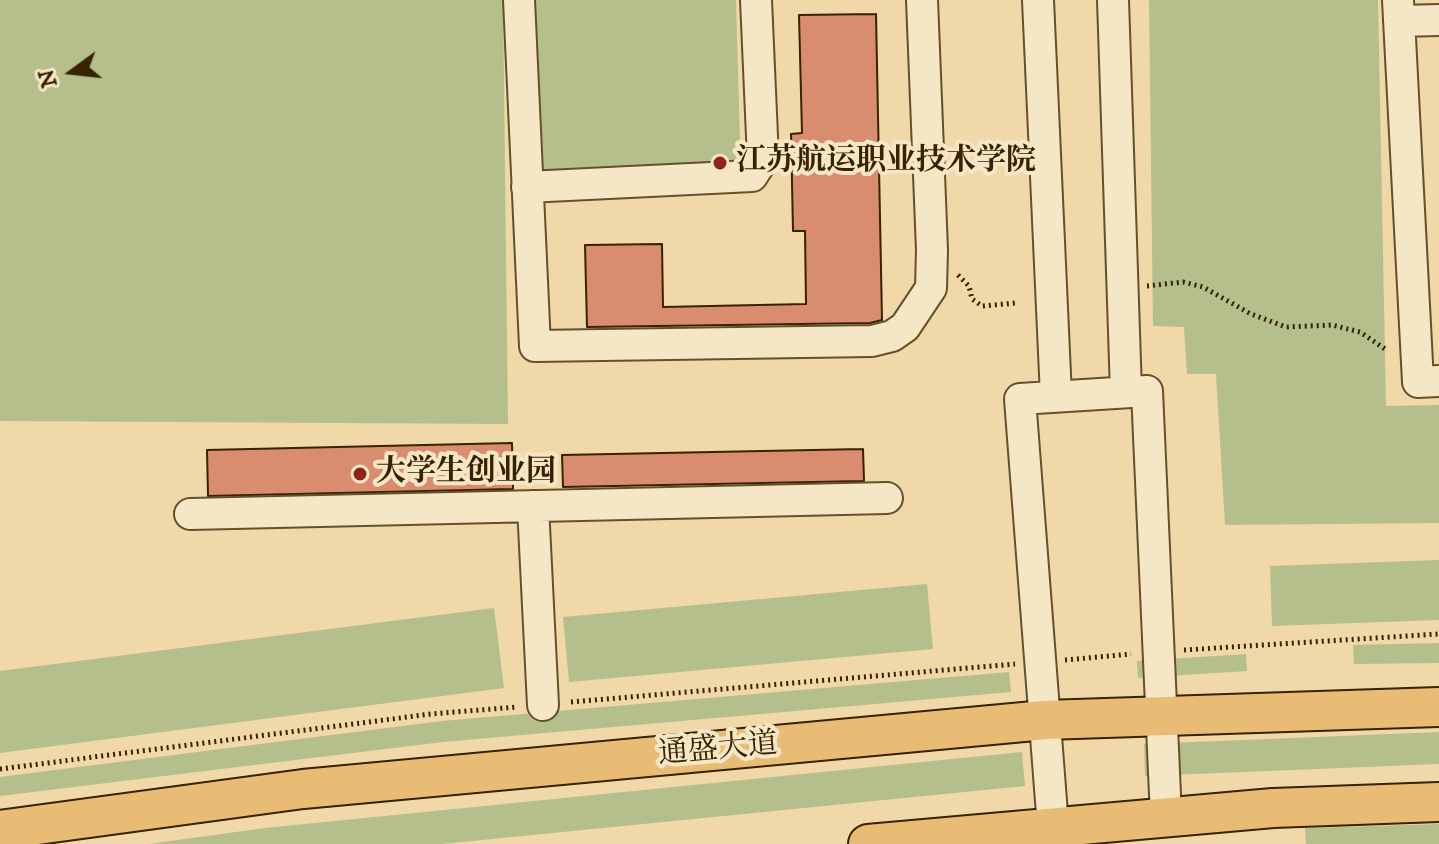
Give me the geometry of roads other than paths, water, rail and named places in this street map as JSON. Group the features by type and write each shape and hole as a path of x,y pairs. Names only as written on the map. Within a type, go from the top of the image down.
{"main road":[{"name":"通盛大道","path":"0,830 303,789 1045,720 1439,707"},
{"path":"868,844 1273,808 1439,802"}],"street":[{"path":"519,0 535,346 872,341 892,336 905,327 931,288 922,0"},
{"path":"527,187 752,176 763,159 756,0"},
{"path":"1038,0 1056,396"},
{"path":"1113,0 1126,392"},
{"path":"1428,382 1399,11 1439,20"},
{"path":"1053,827 1020,399 1147,391 1166,817"},
{"path":"190,514 887,498"},
{"path":"533,506 543,705"}],"place":[{"name":"江苏航运职业技术学院","path":"720,163"},
{"name":"大学生创业园","path":"360,474"}]}
